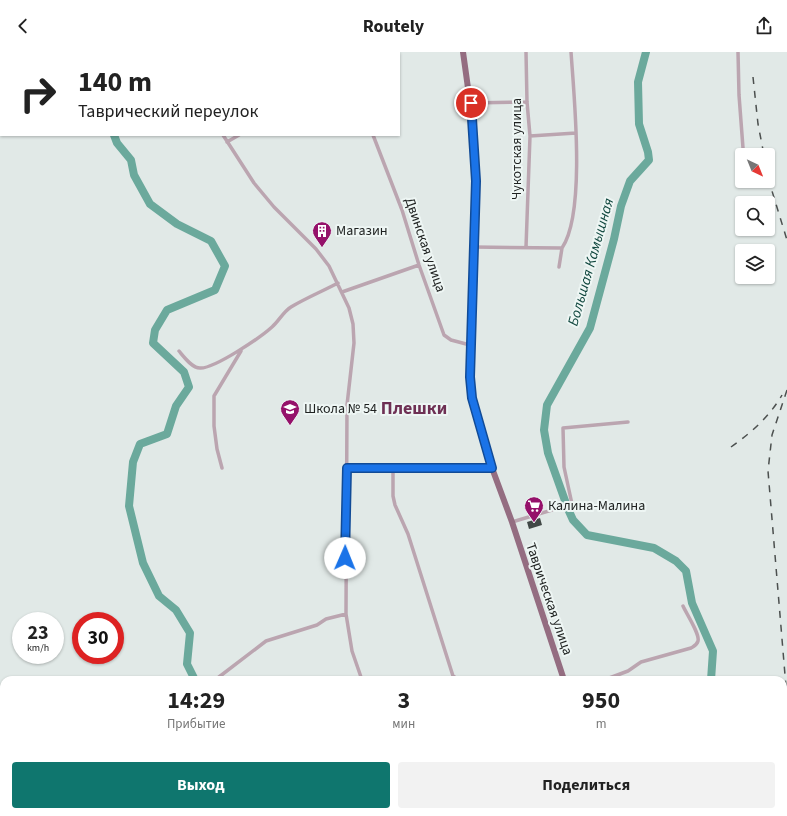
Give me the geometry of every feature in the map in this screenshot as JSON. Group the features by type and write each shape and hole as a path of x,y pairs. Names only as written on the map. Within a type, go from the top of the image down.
{"main road":[{"name":"Таврическая улица","path":"463,52 471,103 476,181 470,345 472,398 492,468 512,522 563,676"}],"street":[{"name":"Чукотская улица","path":"526,52 527,102 530,136 526,247"},
{"path":"559,267 562,248 568,238 571,227 575,194 576,121 571,52"},
{"path":"738,52 739,95 743,148"},
{"path":"471,103 527,102"},
{"path":"530,136 576,133"},
{"path":"224,136 254,183 274,207 316,249 329,266 338,283 350,313 354,343 347,406 346,614 352,651 361,676"},
{"path":"227,142 238,136"},
{"name":"Двинская улица","path":"373,136 402,210 419,265 444,335 451,340 470,345"},
{"path":"474,247 562,248"},
{"path":"342,292 419,265"},
{"path":"179,351 192,365 201,368 242,350 272,326 281,315 291,307 338,283"},
{"path":"222,468 215,434 214,396 242,350"},
{"path":"512,522 570,506 572,504 564,467 563,428 628,422"},
{"path":"347,468 492,468"},
{"path":"393,468 393,496 395,505 408,534 453,676"},
{"path":"615,676 628,671 641,662 691,648 696,644 698,641 697,634 683,606"},
{"path":"220,676 266,641 316,625 326,619 346,614"}],"building":[{"name":"Калина-Малина","path":"540,518 542,525 529,529 527,522"}],"waterway":[{"name":"Большая Камышная","path":"646,52 638,82 639,124 649,160 630,181 621,206 614,239 590,328 547,405 544,430 548,453 568,509 573,520 587,535 654,548 676,561 686,571 692,603 713,651 711,676"},
{"path":"114,136 117,143 131,160 134,175 150,204 177,224 211,241 225,266 215,290 167,310 155,330 153,343 184,372 189,387 176,406 167,434 140,444 133,462 129,506 143,563 159,596 176,610 190,633 187,664 193,676"}],"railway":[{"path":"753,77 758,124 763,148"},
{"path":"771,188 787,240"},
{"path":"785,676 768,471 772,435 787,390"},
{"path":"731,447 760,424 782,395"}],"place":[{"name":"Магазин","path":"322,248"},
{"name":"Школа № 54","path":"290,426"},
{"name":"Калина-Малина","path":"534,523"}],"district":[{"name":"Плешки","path":"414,408"}],"route":[{"path":"345,558 347,468 492,468 476,418 470,377 476,181 471,103"}]}
